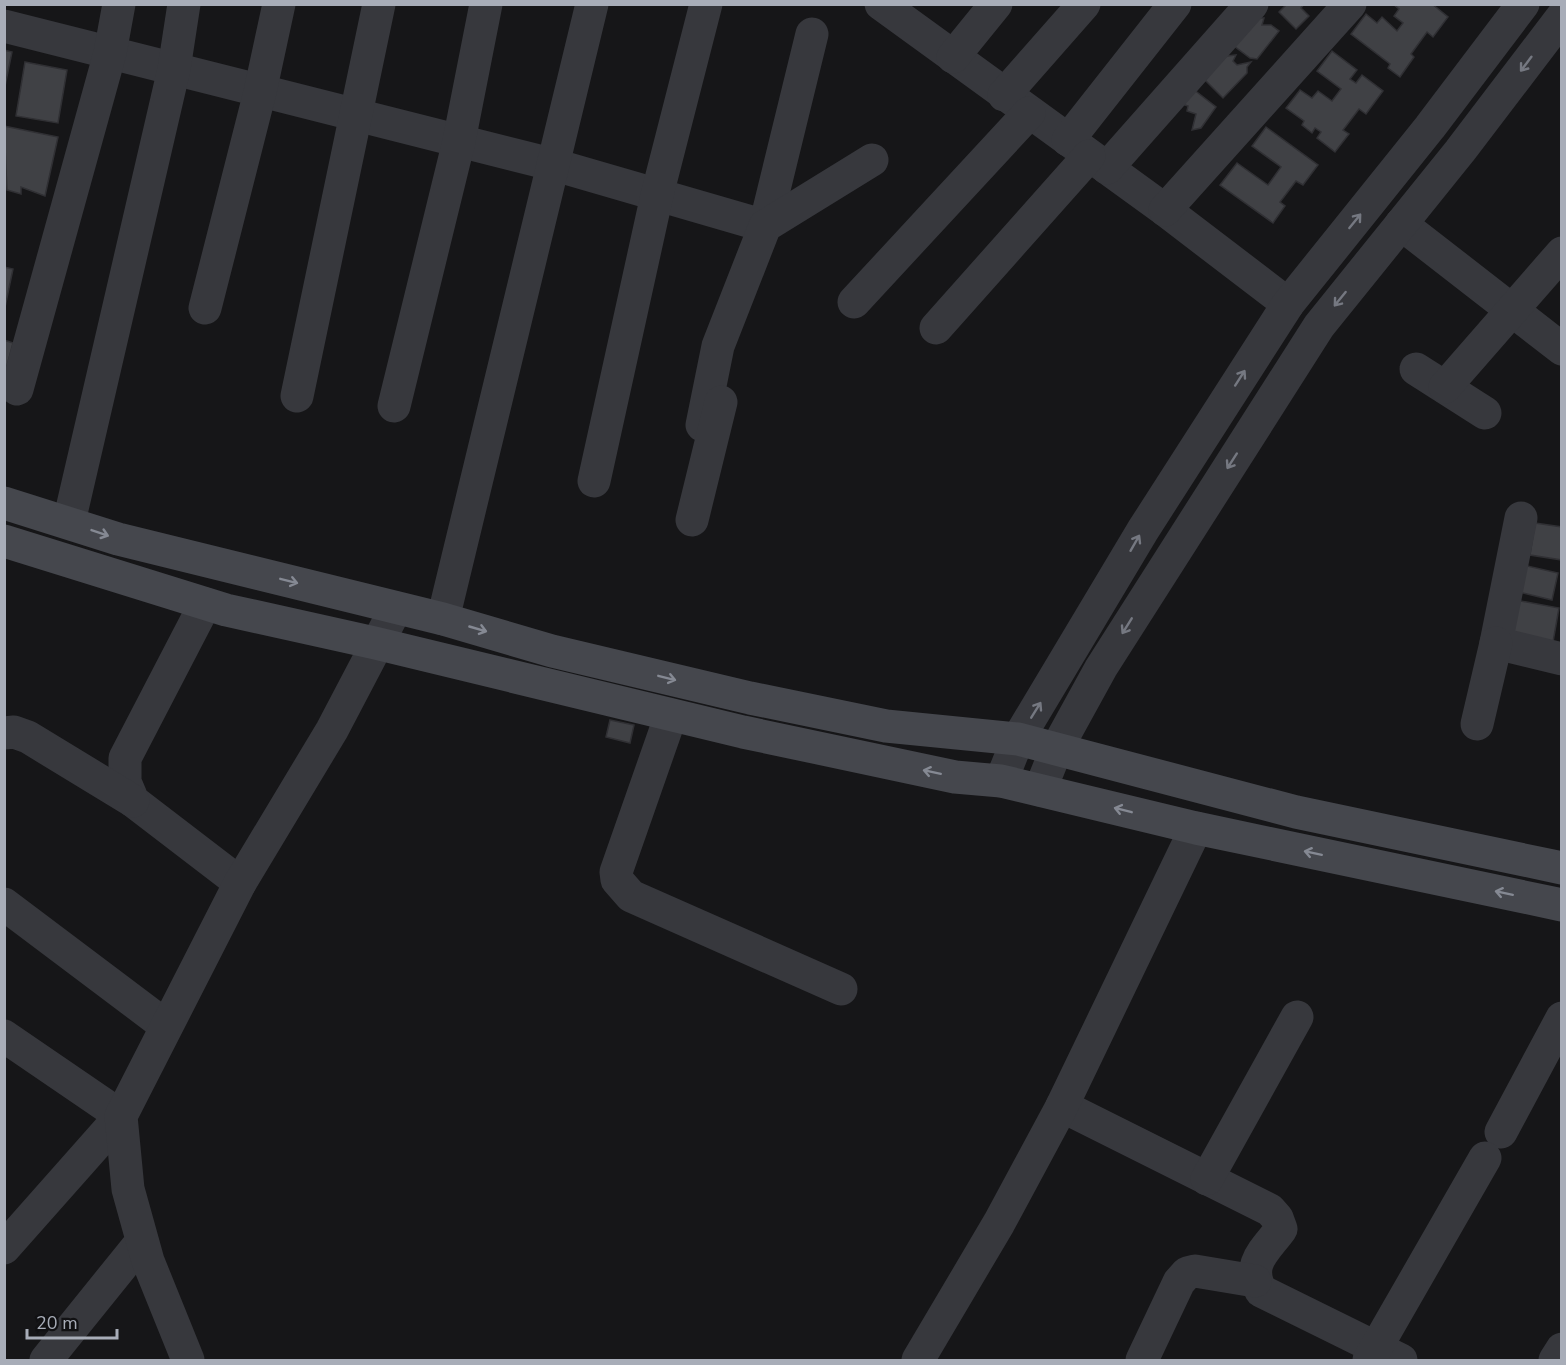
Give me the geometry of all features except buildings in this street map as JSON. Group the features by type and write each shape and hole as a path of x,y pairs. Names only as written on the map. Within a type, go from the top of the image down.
{"main road":[{"path":"4,503 118,539 443,620 552,651 886,726 1018,739 1296,812 1562,868"},
{"path":"4,542 205,604 670,715 955,777 1001,781 1196,828 1562,905"}],"street":[{"path":"17,389 110,53 119,4"},
{"path":"69,522 174,69 184,4"},
{"path":"264,93 279,4"},
{"path":"205,308 264,93 285,4"},
{"path":"297,396 354,114 379,4"},
{"path":"394,406 459,141 486,4"},
{"path":"443,620 555,165 592,4"},
{"path":"594,481 657,195 706,4"},
{"path":"953,57 996,4"},
{"path":"854,302 1017,104 1084,4"},
{"path":"1088,155 1175,4"},
{"path":"936,328 1088,155 1252,4"},
{"path":"1165,210 1350,4"},
{"path":"1001,781 1018,739 1143,530 1288,304 1430,128 1523,4"},
{"path":"899,10 953,57 1165,210 1288,304"},
{"path":"1040,790 1057,748 1101,668 1319,326 1562,17"},
{"path":"4,26 555,165 765,226"},
{"path":"692,520 812,34"},
{"path":"702,424 718,346 765,226 872,160"},
{"path":"1401,224 1562,349"},
{"path":"1445,387 1562,253"},
{"path":"1416,369 1485,413"},
{"path":"1477,724 1521,518"},
{"path":"133,801 124,782 125,758 205,604"},
{"path":"4,1248 121,1116 240,883 332,730 375,643 396,608"},
{"path":"1496,643 1562,660"},
{"path":"670,715 616,872 617,880 631,896 841,989"},
{"path":"4,733 14,732 28,737 133,801 240,883"},
{"path":"918,1360 999,1223 1062,1106 1196,828"},
{"path":"4,904 166,1026"},
{"path":"1207,1179 1297,1017"},
{"path":"1062,1106 1270,1210 1277,1218 1281,1229 1254,1265 1255,1281 1261,1291 1383,1356 1562,1018"},
{"path":"4,1036 121,1116"},
{"path":"121,1116 128,1189 142,1241 188,1360"},
{"path":"46,1360 142,1241"},
{"path":"1142,1360 1179,1282 1186,1273 1195,1271 1255,1281"},
{"path":"1555,1360 1562,1349"}]}
